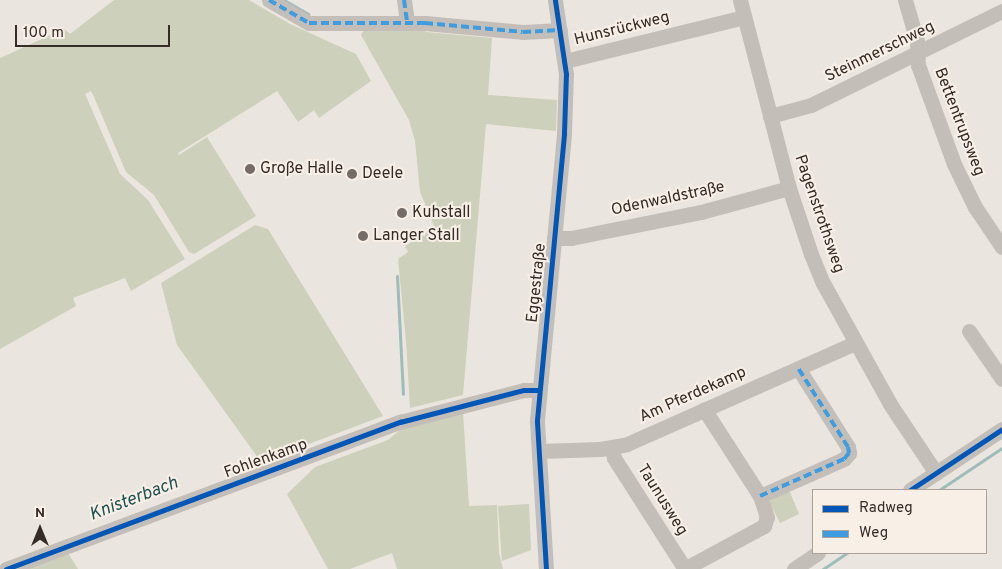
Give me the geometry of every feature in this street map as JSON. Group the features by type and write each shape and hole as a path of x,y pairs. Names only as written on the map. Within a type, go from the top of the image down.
{"street":[{"path":"269,0 309,23 407,22 523,32 560,30"},
{"path":"404,0 407,22"},
{"name":"Eggestraße","path":"546,569 539,451 539,390 564,133 565,61 555,0"},
{"name":"Pagenstrothsweg","path":"740,0 789,188 823,283 890,404 936,472"},
{"name":"Bettentrupsweg","path":"905,0 917,42 918,65 954,164 975,207 1002,247"},
{"name":"Steinmerschweg","path":"770,116 811,106 1002,11"},
{"name":"Hunsrückweg","path":"565,61 744,17"},
{"name":"Odenwaldstraße","path":"554,238 571,238 701,212 789,188"},
{"path":"969,331 1002,379"},
{"name":"Am Pferdekamp","path":"539,451 612,448 627,444 704,408 855,343"},
{"path":"760,496 844,459 849,453 848,447 798,368"},
{"name":"Fohlenkamp","path":"6,569 395,424 524,390 539,390"},
{"path":"685,569 764,526 768,517 760,496 704,408"},
{"path":"911,489 1002,429"},
{"name":"Taunusweg","path":"612,448 614,458 685,569"},
{"path":"794,569 816,554"}],"green space":[{"path":"114,0 249,0 290,24 356,54 371,81 319,118 314,110 298,122 277,91 178,153 179,155 207,137 256,216 194,254 189,252 154,195 126,172 91,91 85,94 120,174 148,200 185,259 131,291 125,278 73,298 76,306 0,349 0,58 64,29 70,34"},
{"path":"422,28 426,32 492,38 488,95 557,100 556,131 486,124 463,395 410,408 398,259 408,252 405,246 435,228 420,192 415,141 409,120 361,35 364,29"},
{"path":"255,225 268,229 383,416 261,462 177,345 161,283"},
{"path":"463,412 469,506 497,505 499,553 503,569 397,569 392,553 350,569 328,569 287,494 315,467 388,440 406,425"},
{"path":"789,490 799,514 780,523 770,503 771,498"},
{"path":"529,504 531,550 502,561 498,506"},
{"path":"66,550 78,569 15,569"}],"waterway":[{"path":"284,0 308,14"},
{"path":"397,276 403,394"},
{"path":"940,489 1002,448"},
{"path":"823,569 846,554"}],"marked path":[{"path":"269,0 309,23 425,23 523,32 560,30"},
{"path":"404,0 407,22"},
{"path":"760,496 844,459 849,453 848,447 798,368"}],"cycle path":[{"path":"546,569 537,420 564,133 566,74 555,0"},
{"path":"6,569 400,422 524,390 539,390"},
{"path":"912,489 1002,429"}],"place":[{"name":"Große Halle","path":"250,169"},
{"name":"Deele","path":"352,174"},
{"name":"Kuhstall","path":"402,213"},
{"name":"Langer Stall","path":"363,236"}],"water label":[{"name":"Knisterbach","path":"134,500"}]}
